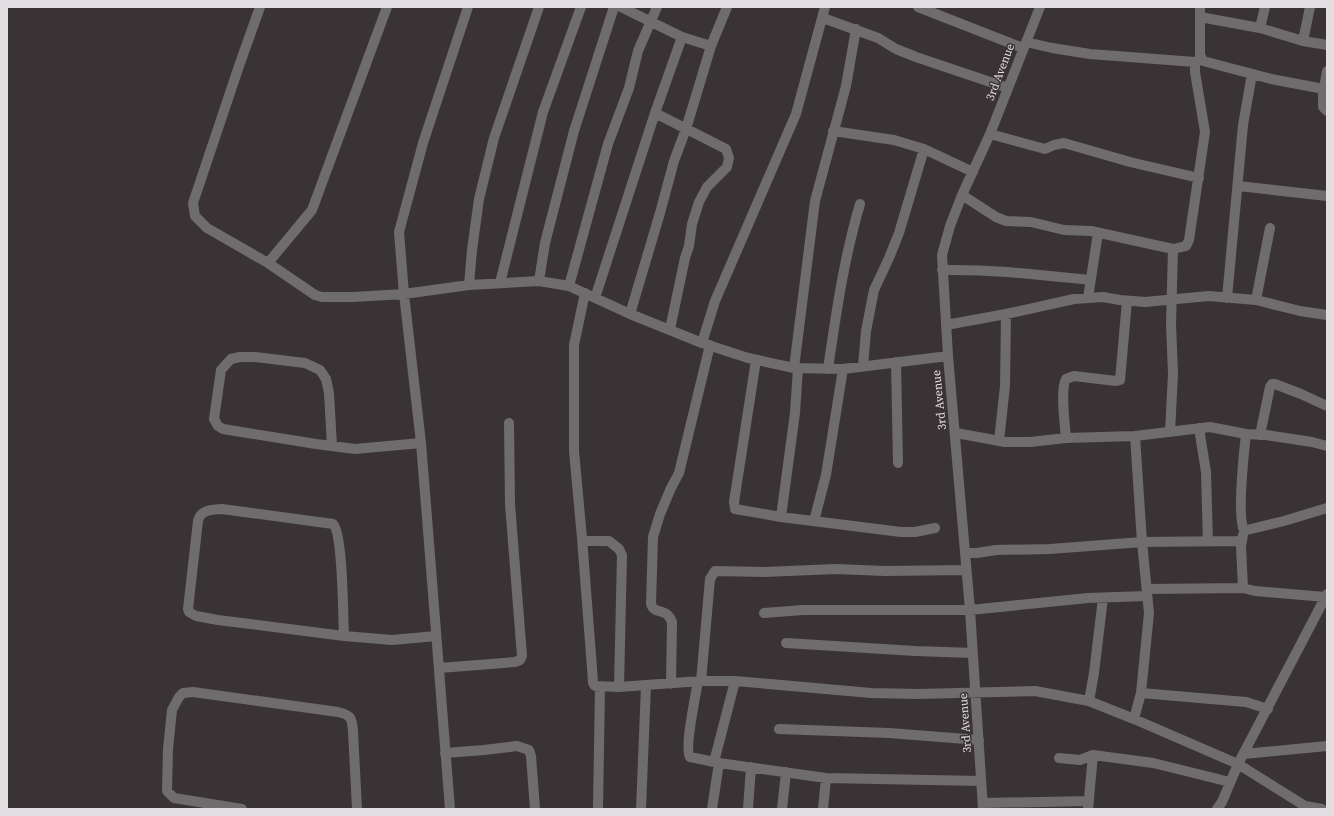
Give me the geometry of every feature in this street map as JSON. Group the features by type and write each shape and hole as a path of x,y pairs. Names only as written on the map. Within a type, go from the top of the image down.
{"street":[{"path":"260,7 193,203 195,216 207,228 268,264 315,295 329,298 353,297 404,294 469,285 539,282 569,286 630,314 706,344 756,360 796,368 843,369 948,356"},
{"path":"268,264 312,210 387,7"},
{"path":"450,809 421,443 404,294 399,232 423,143 468,7"},
{"path":"469,285 479,199 494,138 539,7"},
{"path":"500,283 543,112 581,7"},
{"path":"539,282 545,243 574,131 614,7"},
{"path":"621,7 682,37 711,46"},
{"path":"569,286 608,144 629,88 638,51 658,7"},
{"path":"630,314 674,161 686,129 711,46 727,7"},
{"path":"671,684 672,622 670,616 665,612 652,608 651,604 653,537 660,514 679,473 715,301 796,114 825,7"},
{"path":"918,7 1024,45 1090,54 1198,60 1324,90"},
{"name":"3rd Avenue","path":"983,806 970,610 956,433 948,356 942,255 950,226 962,195 990,134 1040,7"},
{"path":"1260,28 1265,7"},
{"path":"1303,41 1310,7"},
{"path":"962,195 1006,222 1031,222 1064,230 1080,230 1098,233 1173,249 1186,246 1189,240 1205,132 1195,72 1200,55 1200,12 1303,41 1327,45"},
{"path":"823,18 878,38 902,52 1008,88"},
{"path":"781,517 795,413 796,368 815,200 846,86 856,29"},
{"path":"596,298 655,113 682,37"},
{"path":"1327,71 1323,106 1327,111"},
{"path":"1227,298 1243,125 1252,74"},
{"path":"655,113 726,149 729,158 727,167 707,187 699,202 692,224 689,246 685,258 670,329"},
{"path":"833,131 894,140 924,149 973,172"},
{"path":"990,134 1046,149 1054,145 1064,143 1130,162 1199,178"},
{"path":"862,366 866,330 874,290 899,233 924,149"},
{"path":"1238,186 1327,196"},
{"path":"828,369 838,304 852,232 860,204"},
{"path":"1256,300 1270,228"},
{"path":"1088,298 1098,233"},
{"path":"1170,432 1173,374 1171,324 1173,249"},
{"path":"942,270 985,270 1090,280"},
{"path":"585,293 574,345 574,451 593,684 595,686 619,687 700,681 735,681 871,693 1035,692 1089,701 1238,764 1305,806 1322,809"},
{"path":"946,325 1074,299 1102,297 1145,302 1209,296 1256,300 1300,311 1327,315"},
{"path":"1066,438 1063,401 1064,383 1066,379 1074,376 1116,381 1120,380 1127,301"},
{"path":"999,441 1005,386 1006,314"},
{"path":"332,446 329,393 325,376 320,370 305,364 290,361 240,357 231,360 221,370 214,419 221,428 236,432 332,446 355,448 421,443"},
{"path":"756,360 734,507 739,511 900,532 915,532 935,528"},
{"path":"896,362 898,464"},
{"path":"814,521 826,474 843,369"},
{"path":"1260,435 1269,390 1272,384 1301,394 1327,406"},
{"path":"439,668 515,662 520,660 522,656 510,504 509,423"},
{"path":"1199,428 1206,472 1208,542"},
{"path":"956,433 999,441 1030,442 1066,438 1135,436 1199,428 1222,429 1246,434 1312,442 1327,446"},
{"path":"1244,588 1241,541 1244,530 1242,522 1243,462 1246,434"},
{"path":"1134,719 1141,694 1149,614 1142,542 1135,436"},
{"path":"1244,530 1284,521 1327,508"},
{"path":"344,636 340,550 336,526 324,522 222,510 210,510 200,515 191,573 188,609 189,612 196,616 344,636 392,640 436,636"},
{"path":"582,541 609,540 619,549 622,555 619,687"},
{"path":"965,553 996,550 1050,549 1142,542 1241,541"},
{"path":"966,570 885,571 836,569 764,572 715,571 710,579 700,681 688,742 688,754 690,757 696,759 716,763 826,778 981,781"},
{"path":"764,613 803,610 970,610 1048,601 1103,598 1147,593 1244,588 1255,591 1326,595 1268,709 1238,764 1222,802 1217,809"},
{"path":"1089,701 1103,598"},
{"path":"786,643 973,653"},
{"path":"712,809 716,763 735,681"},
{"path":"640,809 646,686"},
{"path":"598,809 600,687"},
{"path":"242,809 174,798 168,791 168,749 172,710 183,693 193,692 338,712 348,715 352,720 357,809"},
{"path":"1141,694 1246,702 1268,709"},
{"path":"779,729 889,733 979,740"},
{"path":"445,753 517,746 529,750 531,756 535,809"},
{"path":"1244,754 1327,746"},
{"path":"1059,758 1080,760 1093,755 1153,763 1230,782"},
{"path":"983,806 1089,805 1093,755"},
{"path":"748,809 751,767"},
{"path":"782,809 786,772"},
{"path":"823,809 826,778"}]}
